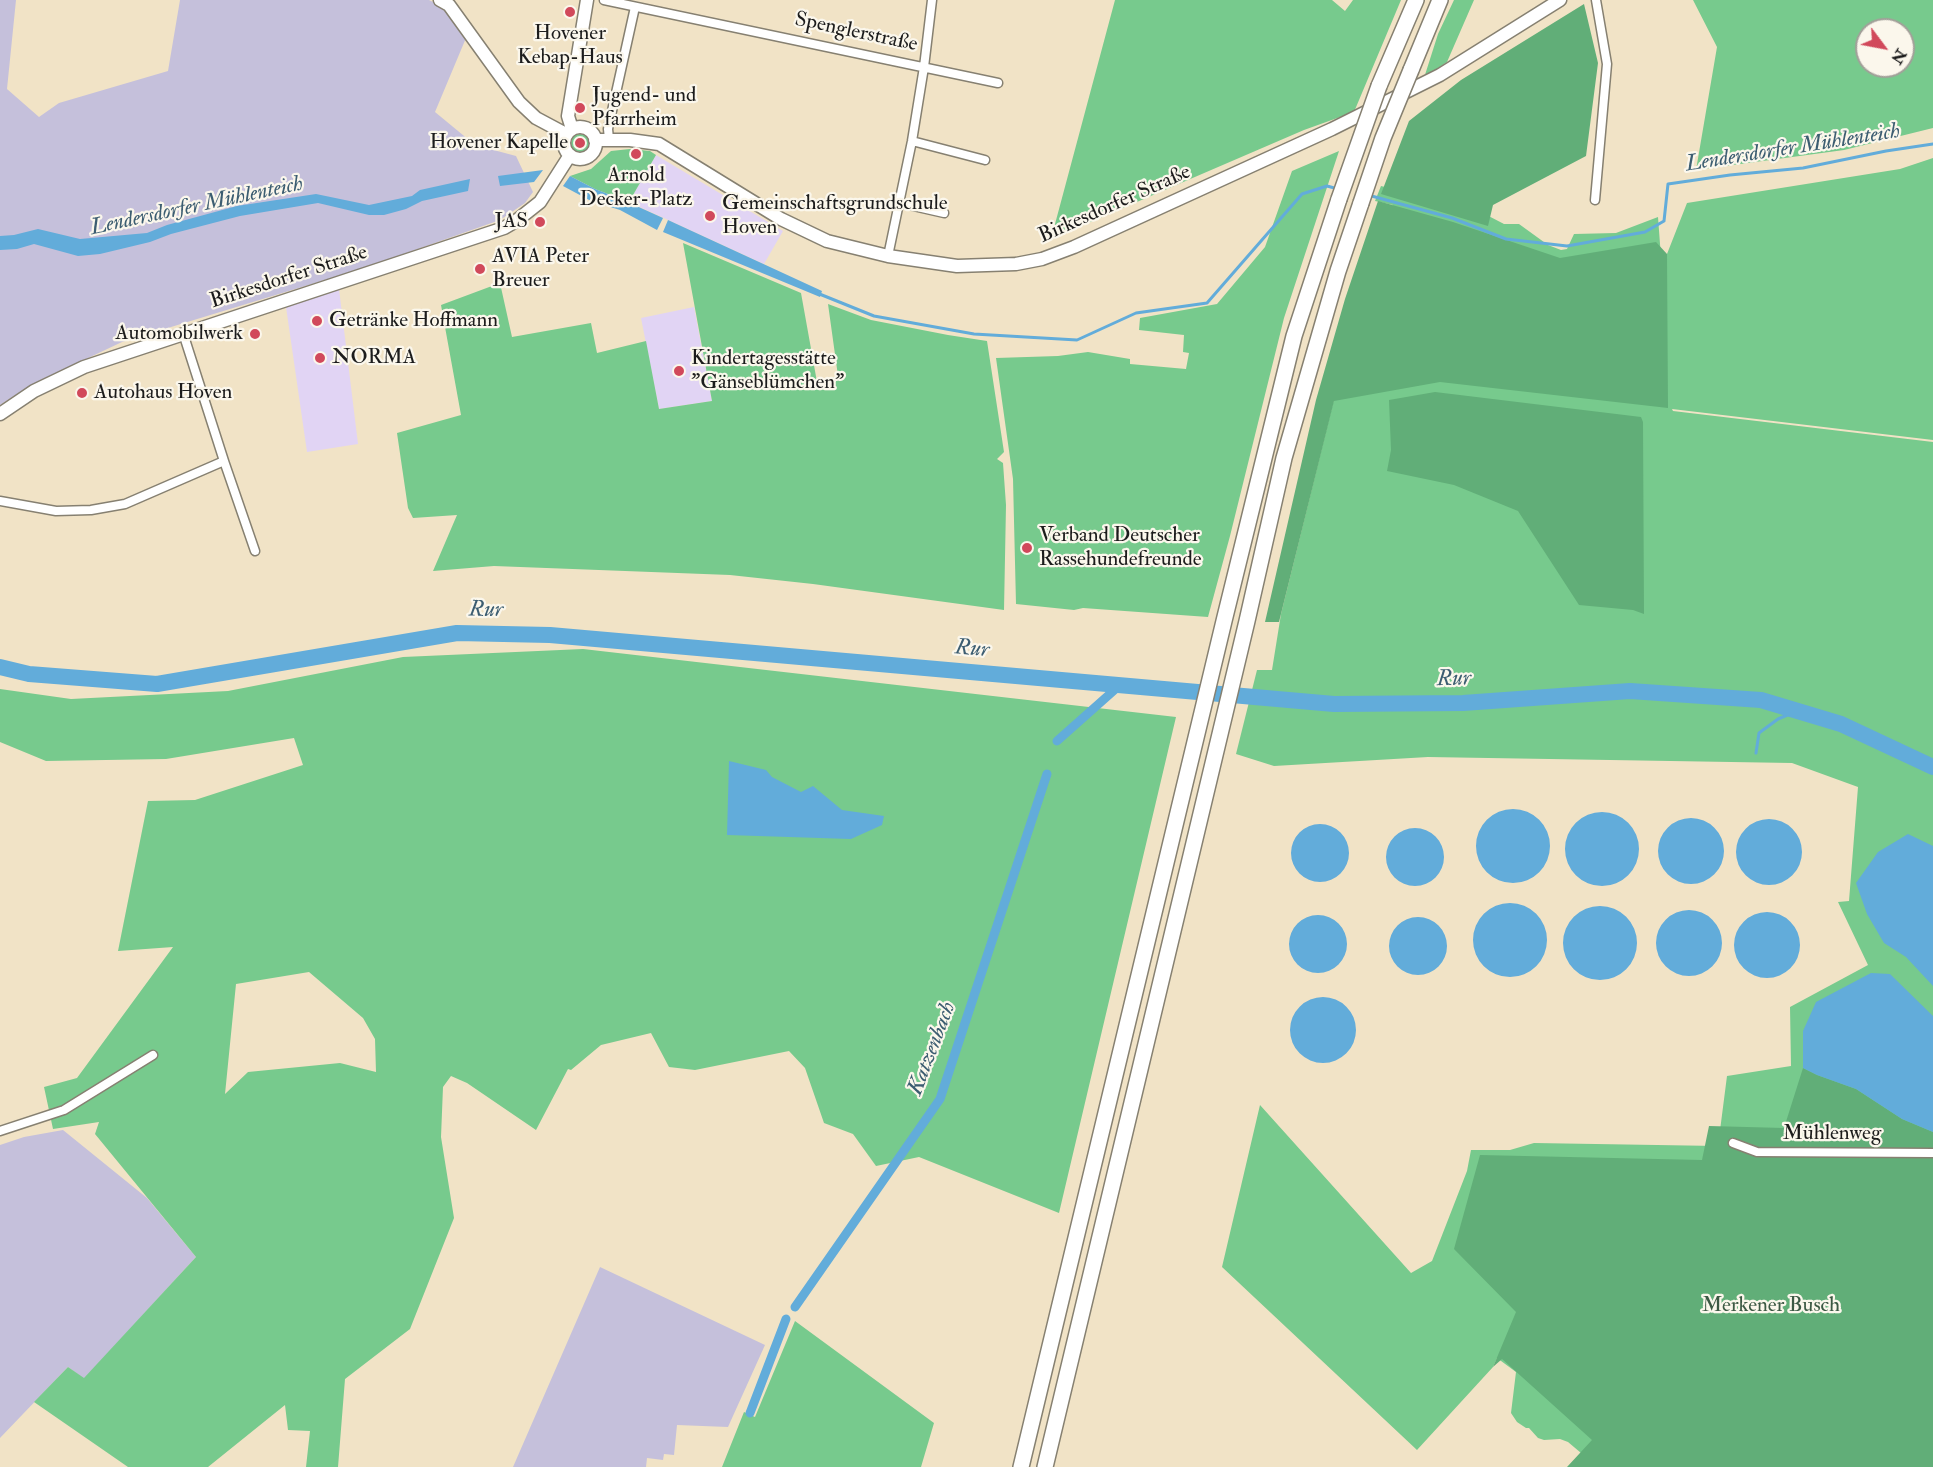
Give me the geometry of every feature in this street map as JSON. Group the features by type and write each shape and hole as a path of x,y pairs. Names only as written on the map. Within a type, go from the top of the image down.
{"highway":[{"path":"1021,1467 1294,336 1379,86 1416,0"},
{"path":"1045,1467 1284,458 1360,203 1383,138 1440,0"}],"main road":[{"path":"448,2 519,102 536,118 569,131 587,129 591,132 596,140 594,151 586,158 576,159 570,155 564,144 569,131 568,116 587,0"},
{"name":"Birkesdorfer Straße","path":"596,140 630,140 659,144 782,219 827,241 888,256 957,266 1000,265 1042,259 1074,247 1332,129 1440,75 1560,0"},
{"name":"Birkesdorfer Straße","path":"0,414 34,391 74,371 504,228 540,202 570,155"}],"street":[{"name":"Spenglerstraße","path":"604,0 998,83"},
{"path":"888,256 912,141 932,0"},
{"path":"1595,200 1607,64 1596,0"},
{"path":"609,139 608,129 635,7"},
{"path":"912,141 985,160"},
{"path":"900,203 944,213"},
{"path":"183,333 255,551"},
{"path":"0,501 56,511 99,509 125,504 224,460"},
{"path":"0,1131 64,1110 153,1055"},
{"name":"Mühlenweg","path":"1733,1143 1757,1152 1933,1153"}],"shaded area":[{"path":"0,0 16,0 7,89 39,117 59,103 168,71 180,0 429,0 443,7 466,38 435,112 475,145 516,156 533,192 525,203 500,220 364,268 122,342 31,385 0,405"},
{"name":"Gemeinschaftsgrundschule Hoven","path":"656,155 783,231 764,264 629,202"},
{"path":"339,289 358,444 307,452 286,307"},
{"name":"Kindertagesstätte \"Gänseblümchen\"","path":"694,307 712,401 659,409 641,318"},
{"path":"63,1130 147,1198 196,1257 84,1379 68,1367 0,1438 0,1145 24,1137"},
{"path":"600,1267 765,1345 728,1427 677,1425 674,1455 664,1454 663,1460 647,1458 646,1467 513,1467"}],"green space":[{"path":"1115,0 1332,0 1345,11 1353,0 1401,0 1354,112 1304,130 1051,239"},
{"path":"1454,0 1474,0 1447,62 1424,78 1438,34"},
{"path":"1693,0 1933,0 1933,128 1844,150 1696,170 1717,47"},
{"path":"1584,4 1598,63 1586,156 1493,205 1488,226 1381,194 1409,121 1461,80"},
{"path":"580,134 586,137 589,143 586,149 580,152 574,149 571,143 574,137"},
{"path":"630,149 650,151 656,155 629,202 595,189 570,176 591,169 611,151"},
{"path":"1339,151 1284,318 1208,617 1083,608 1074,610 1016,604 1013,479 996,358 1058,356 1088,352 1130,359 1130,364 1186,369 1189,353 1183,352 1184,335 1139,330 1140,318 1217,304 1265,247 1292,171"},
{"path":"1933,158 1933,440 1672,409 1673,411 1933,442 1933,1467 1587,1458 1568,1442 1560,1439 1538,1438 1529,1428 1517,1422 1511,1413 1516,1372 1497,1358 1493,1367 1417,1450 1222,1267 1260,1105 1411,1273 1432,1261 1467,1171 1471,1150 1510,1150 1534,1143 1718,1146 1727,1076 1791,1066 1790,1007 1868,965 1838,902 1849,901 1858,787 1792,763 1428,757 1274,766 1236,754 1257,670 1272,670 1281,614 1334,399 1393,205 1375,201 1381,186 1477,210 1504,224 1519,224 1548,245 1561,250 1567,249 1574,234 1616,233 1658,217 1667,338 1667,254 1687,203 1900,169"},
{"path":"1378,201 1453,222 1560,258 1656,242 1667,254 1668,408 1440,382 1334,401 1279,622 1265,622 1316,400 1345,299"},
{"path":"683,243 801,293 817,382 838,376 828,304 871,320 987,341 1004,452 997,459 1003,463 1006,505 1004,610 730,575 494,566 433,571 457,515 413,518 408,508 397,433 461,415 441,305 500,283 512,337 591,323 597,353 646,341 659,409 712,401"},
{"path":"1435,392 1641,417 1643,422 1644,614 1633,610 1579,605 1518,511 1454,485 1387,471 1391,450 1389,400"},
{"path":"583,649 1176,717 1059,1213 919,1157 876,1166 853,1134 824,1123 805,1068 789,1051 695,1070 669,1067 651,1033 601,1045 571,1070 568,1069 536,1130 467,1083 451,1076 443,1087 441,1137 454,1218 410,1329 345,1379 338,1467 306,1467 310,1431 288,1430 285,1405 208,1467 128,1467 34,1402 68,1367 84,1378 196,1257 95,1134 99,1122 53,1129 44,1087 77,1078 173,947 118,951 148,801 195,800 303,765 294,738 166,759 46,761 0,742 0,689 71,699 228,691 403,657","holes":["309,972 363,1018 375,1039 376,1072 340,1063 248,1072 225,1094 236,984"]},
{"name":"Merkener Busch","path":"1803,1068 1856,1089 1902,1119 1933,1132 1933,1467 1567,1467 1592,1440 1502,1359 1493,1367 1516,1312 1454,1249 1480,1155 1702,1160 1709,1126 1784,1128"},
{"path":"795,1321 934,1423 921,1467 722,1467 744,1412 755,1417"}],"water":[{"path":"543,170 534,182 500,186 498,176"},
{"path":"570,176 663,218 657,230 620,210 591,201 563,186"},
{"path":"470,179 468,191 422,201 406,209 384,215 369,215 318,203 240,216 100,254 78,256 34,244 17,249 0,250 0,236 38,229 80,239 147,233 167,225 237,206 316,194 369,205 412,196 420,190"},
{"path":"668,220 822,291 820,297 663,232"},
{"path":"729,761 766,770 772,777 801,792 813,786 842,810 884,816 882,825 851,839 727,835"},
{"path":"1513,809 1534,815 1544,825 1550,846 1544,867 1534,877 1513,883 1492,877 1482,867 1476,846 1482,825 1492,815"},
{"path":"1602,812 1623,818 1633,828 1639,849 1633,870 1623,880 1602,886 1581,880 1571,870 1565,849 1571,828 1581,818"},
{"path":"1691,818 1704,821 1714,828 1721,838 1724,851 1721,864 1714,874 1704,881 1691,884 1678,881 1668,874 1661,864 1658,851 1661,838 1668,828 1678,821"},
{"path":"1769,819 1782,822 1792,829 1799,839 1802,852 1799,865 1792,875 1782,882 1769,885 1756,882 1746,875 1739,865 1736,852 1739,839 1746,829 1756,822"},
{"path":"1314,824 1326,824 1341,832 1349,847 1349,859 1341,874 1326,882 1314,882 1299,874 1291,859 1291,847 1299,832"},
{"path":"1409,828 1421,828 1436,836 1444,851 1444,863 1436,878 1421,886 1409,886 1394,878 1386,863 1386,851 1394,836"},
{"path":"1908,834 1933,846 1933,986 1906,957 1884,943 1867,914 1856,883 1878,852"},
{"path":"1510,903 1531,909 1541,919 1547,940 1541,961 1531,971 1510,977 1489,971 1479,961 1473,940 1479,919 1489,909"},
{"path":"1600,906 1621,912 1631,922 1637,943 1631,964 1621,974 1600,980 1579,974 1569,964 1563,943 1569,922 1579,912"},
{"path":"1689,910 1702,913 1712,920 1719,930 1722,943 1719,956 1712,966 1702,973 1689,976 1676,973 1666,966 1659,956 1656,943 1659,930 1666,920 1676,913"},
{"path":"1767,912 1780,915 1790,922 1797,932 1800,945 1797,958 1790,968 1780,975 1767,978 1754,975 1744,968 1737,958 1734,945 1737,932 1744,922 1754,915"},
{"path":"1312,915 1324,915 1339,923 1347,938 1347,950 1339,965 1324,973 1312,973 1297,965 1289,950 1289,938 1297,923"},
{"path":"1412,917 1424,917 1439,925 1447,940 1447,952 1439,967 1424,975 1412,975 1397,967 1389,952 1389,940 1397,925"},
{"path":"1871,973 1890,974 1933,1016 1933,1132 1902,1119 1856,1089 1803,1068 1803,1031 1816,1002"},
{"path":"1323,997 1336,1000 1346,1007 1353,1017 1356,1030 1353,1043 1346,1053 1336,1060 1323,1063 1310,1060 1300,1053 1293,1043 1290,1030 1293,1017 1300,1007 1310,1000"}],"waterway":[{"name":"Lendersdorfer Mühlenteich","path":"1368,195 1452,218 1506,239 1567,246 1645,232 1664,221 1668,184 1803,168 1933,144"},
{"name":"Lendersdorfer Mühlenteich","path":"817,293 874,316 974,334 1077,340 1136,313 1207,303 1302,194 1327,186 1338,189"},
{"name":"Rur","path":"0,667 29,674 157,684 457,633 550,635 1334,704 1463,703 1630,691 1761,700 1841,724 1933,767"},
{"name":"Katzenbach","path":"1057,741 1120,685"},
{"path":"1756,753 1759,733 1778,719 1797,711"},
{"name":"Katzenbach","path":"795,1307 940,1099 1047,774"},
{"name":"Katzenbach","path":"750,1413 786,1319"}],"place":[{"name":"Hovener Kebap-Haus","path":"570,12"},
{"name":"Jugend- und Pfarrheim","path":"580,108"},
{"name":"Hovener Kapelle","path":"580,143"},
{"name":"Arnold Decker-Platz","path":"636,154"},
{"name":"Gemeinschaftsgrundschule Hoven","path":"710,216"},
{"name":"JAS","path":"540,222"},
{"name":"AVIA Peter Breuer","path":"480,269"},
{"name":"Getränke Hoffmann","path":"317,321"},
{"name":"Automobilwerk","path":"255,334"},
{"name":"NORMA","path":"320,358"},
{"name":"Kindertagesstätte \"Gänseblümchen\"","path":"679,371"},
{"name":"Autohaus Hoven","path":"82,393"},
{"name":"Verband Deutscher Rassehundefreunde","path":"1027,548"}]}
